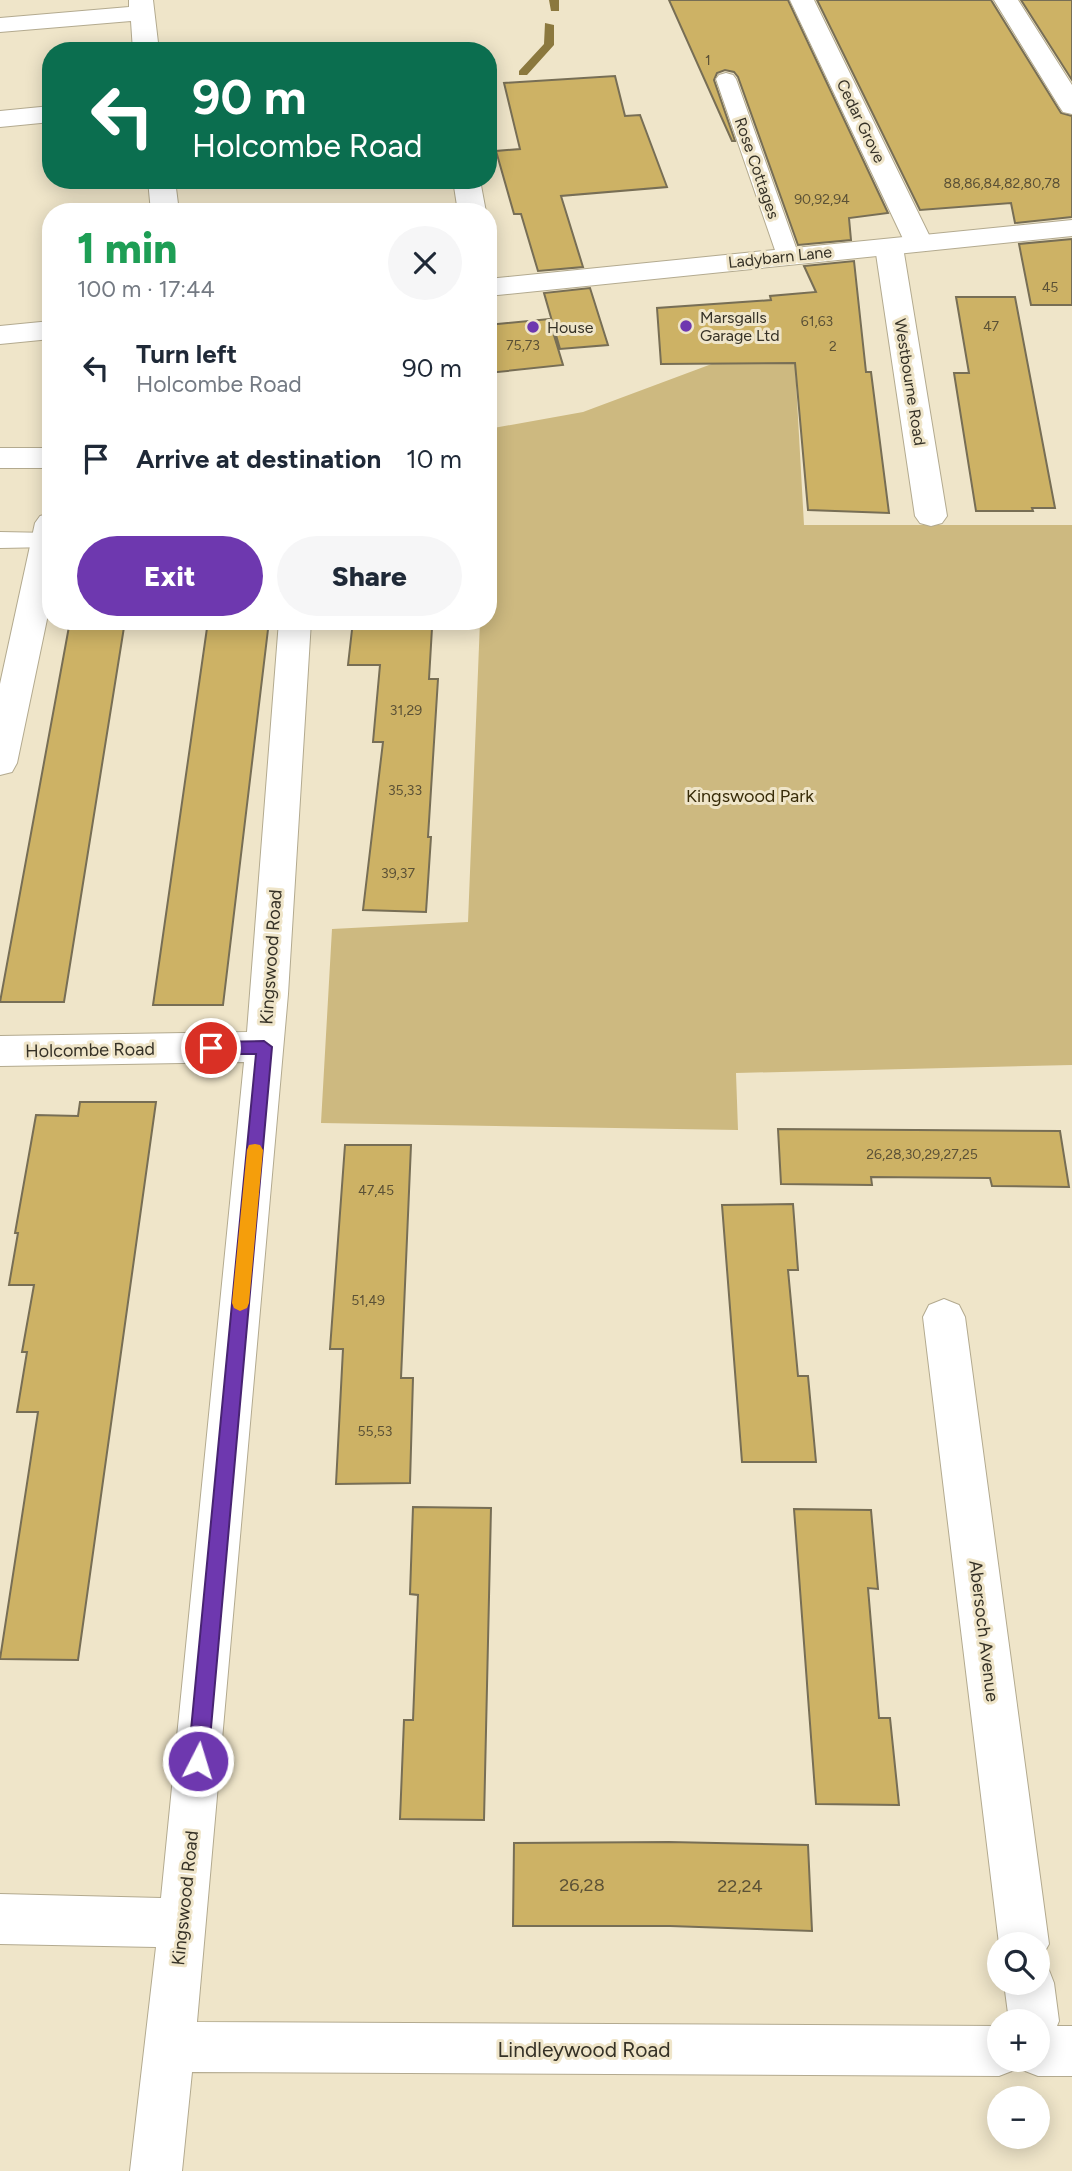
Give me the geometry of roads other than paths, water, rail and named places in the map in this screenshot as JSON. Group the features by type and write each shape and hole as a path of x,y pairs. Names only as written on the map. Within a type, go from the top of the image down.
{"street":[{"name":"Cedar Grove","path":"802,0 919,243"},
{"path":"1006,0 1072,106"},
{"path":"0,25 141,7 145,42"},
{"path":"0,119 42,115"},
{"name":"Ladybarn Lane","path":"497,287 1072,228"},
{"name":"Westbourne Road","path":"889,247 931,516"},
{"path":"0,335 42,331"},
{"path":"0,458 42,458"},
{"path":"0,763 14,627 42,551"},
{"name":"Kingswood Road","path":"156,2171 183,1923 264,1047 294,630"},
{"name":"Holcombe Road","path":"0,1051 264,1047"},
{"name":"Abersoch Avenue","path":"944,1317 1022,1932"},
{"path":"0,1919 183,1923"},
{"name":"Lindleywood Road","path":"169,2048 987,2051"},
{"path":"1050,2050 1072,2051"}],"lane":[{"name":"Rose Cottages","path":"726,79 788,256"},
{"path":"0,540 42,533"}],"waterway":[{"path":"554,0 555,9"},
{"path":"523,73 549,45 549,25"}],"place":[{"name":"Marsgalls Garage Ltd","path":"686,326"},
{"name":"House","path":"533,327"}],"park label":[{"name":"Kingswood Park","path":"750,796"}]}
